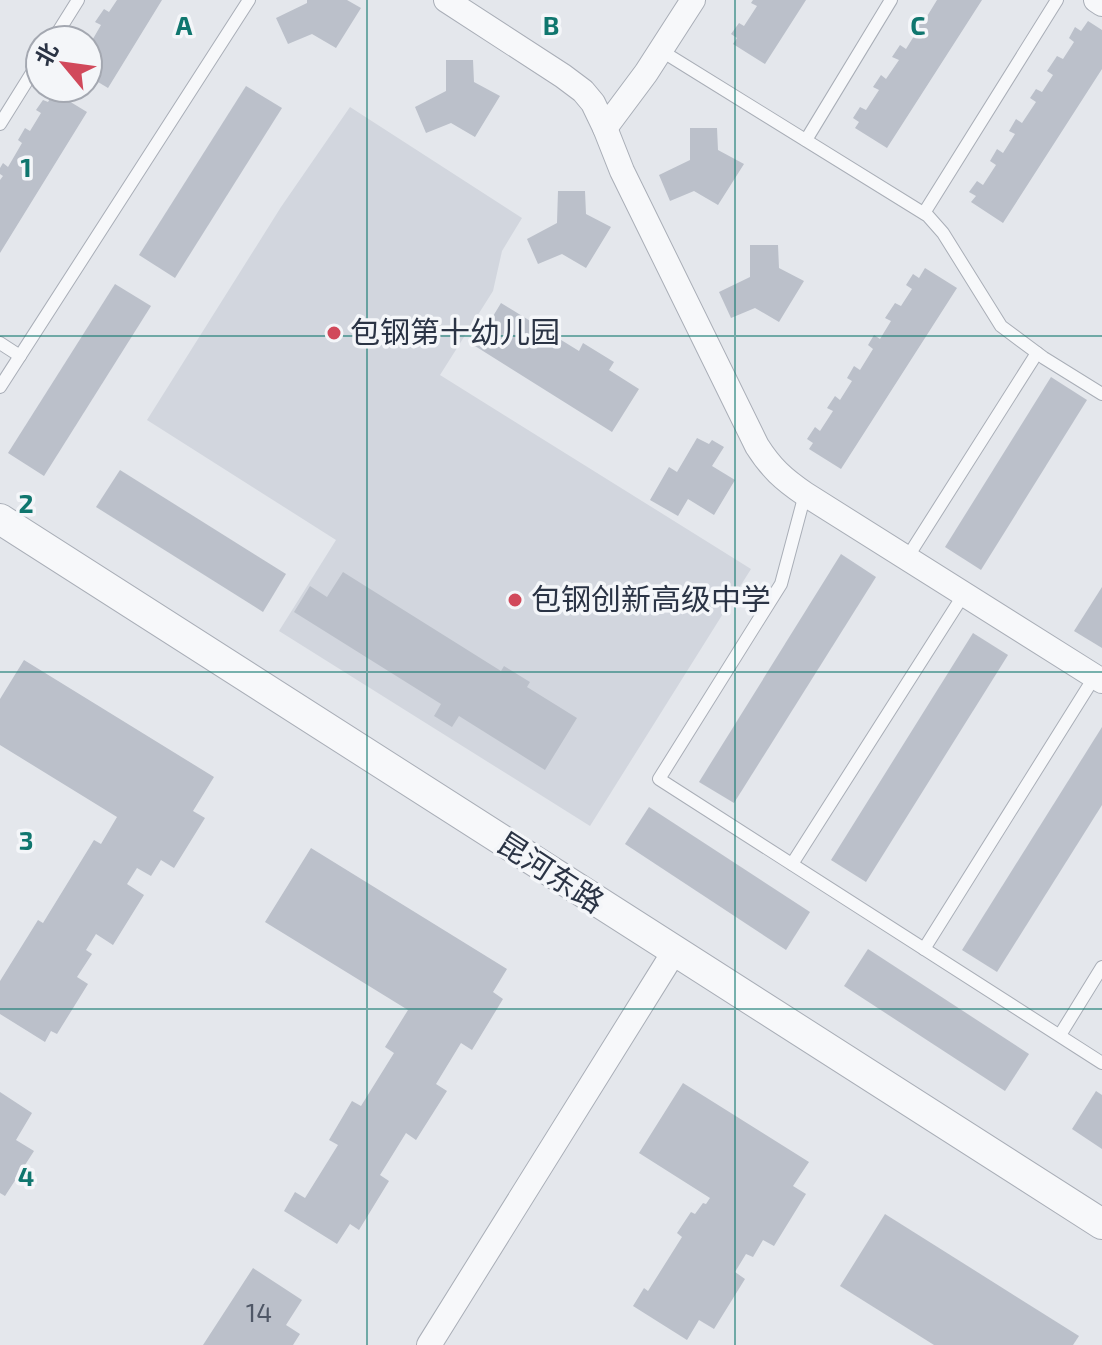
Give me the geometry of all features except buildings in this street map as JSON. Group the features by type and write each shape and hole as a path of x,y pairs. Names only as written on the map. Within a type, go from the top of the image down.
{"street":[{"path":"446,0 583,91 593,103 622,171 757,446 777,472 805,494 1098,679"},
{"path":"605,128 693,0"},
{"path":"1096,0 1102,4"},
{"name":"昆河东路","path":"0,519 1102,1224"},
{"path":"429,1345 674,952"}],"lane":[{"path":"63,24 78,0"},
{"path":"0,387 249,0"},
{"path":"806,140 891,0"},
{"path":"924,213 1057,0"},
{"path":"660,50 924,213 943,233 1001,326 1102,394"},
{"path":"0,124 24,86"},
{"path":"0,343 20,356"},
{"path":"907,558 1037,353"},
{"path":"805,494 781,584 659,779 1102,1063"},
{"path":"792,864 964,594"},
{"path":"924,949 1098,679"},
{"path":"1060,1035 1102,967"}],"shaded area":[{"path":"350,107 522,218 502,251 493,291 440,375 751,569 590,826 279,631 336,540 147,420 281,207"}],"place":[{"name":"包钢第十幼儿园","path":"334,333"},
{"name":"包钢创新高级中学","path":"515,600"}]}
